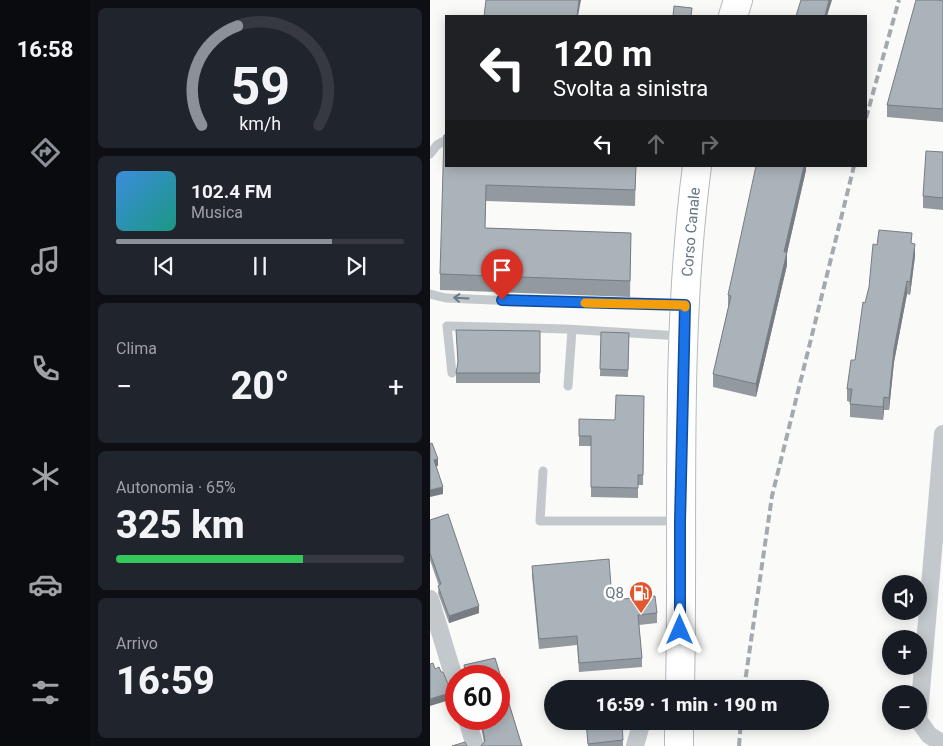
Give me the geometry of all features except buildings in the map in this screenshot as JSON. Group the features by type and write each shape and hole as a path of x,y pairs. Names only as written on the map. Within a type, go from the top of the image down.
{"main road":[{"path":"733,15 738,0"},
{"name":"Corso Canale","path":"677,680 683,336 689,230 698,167"},
{"path":"679,730 679,746"}],"street":[{"path":"922,685 940,506 943,434"},
{"path":"430,599 450,665"},
{"path":"471,730 476,746"},
{"path":"635,746 639,730"},
{"path":"925,730 928,735 943,744"}],"lane":[{"path":"430,154 436,145 445,140"},
{"path":"430,294 446,298 685,305"},
{"path":"452,373 447,326 683,336"},
{"path":"568,386 572,330"},
{"path":"543,471 540,521 680,522"}],"railway":[{"path":"867,114 899,0"},
{"path":"745,680 772,496 854,167"},
{"path":"739,746 740,730"}],"slow traffic":[{"path":"585,303 685,305 685,307"}],"place":[{"name":"Q8","path":"641,614"}],"route":[{"path":"502,300 685,305 680,522 680,630"}]}
